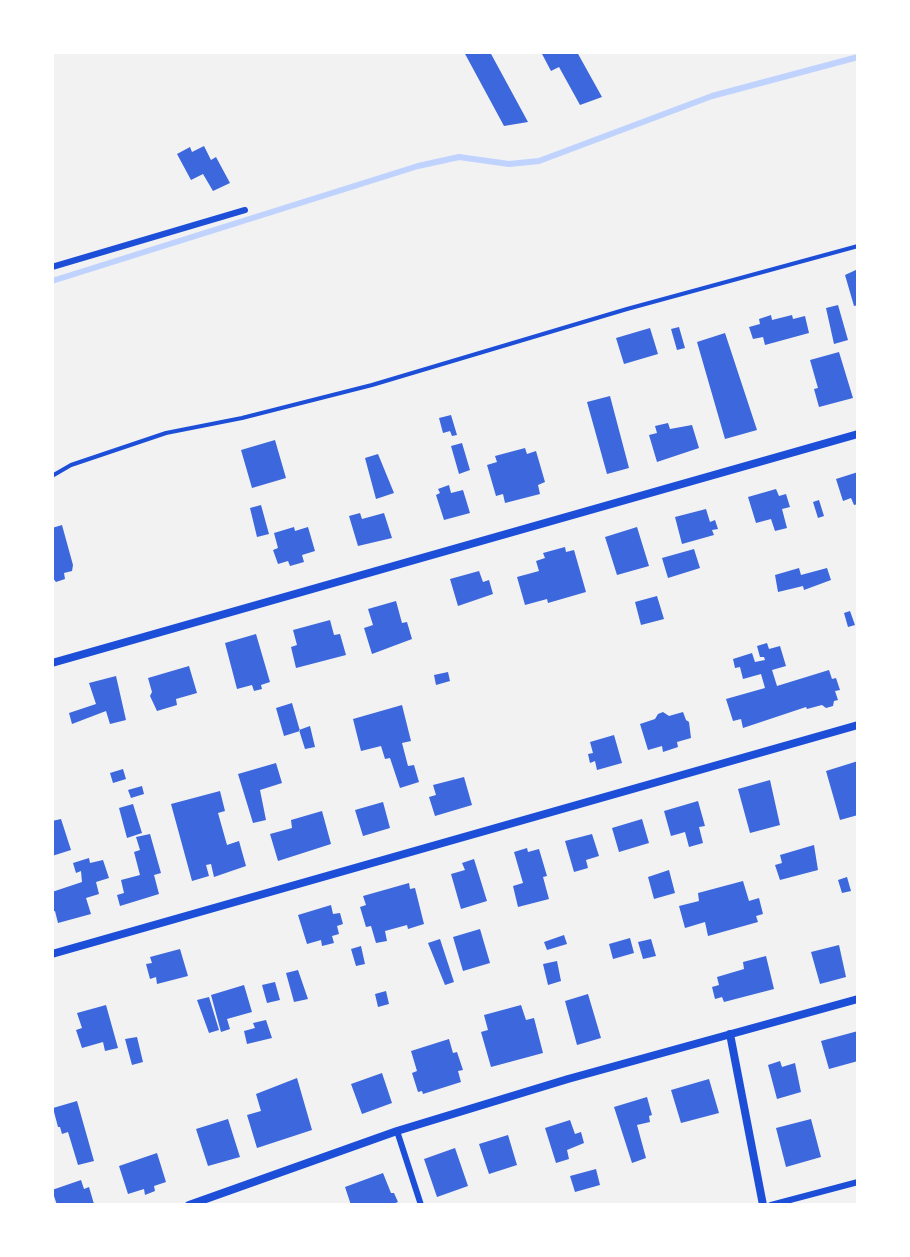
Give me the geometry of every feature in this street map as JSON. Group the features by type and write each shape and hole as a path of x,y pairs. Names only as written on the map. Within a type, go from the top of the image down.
{"street":[{"path":"52,663 858,434"},
{"path":"52,954 858,725"},
{"path":"189,1205 397,1131 568,1079 858,999"},
{"path":"730,1034 763,1205"}],"lane":[{"path":"52,267 245,210"},
{"path":"397,1131 421,1205"},
{"path":"771,1205 858,1182"}],"path":[{"path":"52,476 71,465 166,433 358,389 627,309 858,246"}],"building":[{"path":"464,52 490,52 528,122 504,126"},
{"path":"541,52 577,52 602,97 580,105 559,67 551,71"},
{"path":"204,146 211,160 216,157 230,183 213,191 203,174 191,180 177,154 190,147 192,152"},
{"path":"858,269 858,305 854,306 845,275"},
{"path":"838,305 848,340 834,344 826,308"},
{"path":"771,315 772,320 792,315 793,319 805,316 809,333 765,345 763,337 753,339 749,327 760,324 759,319"},
{"path":"679,327 685,348 677,350 671,329"},
{"path":"650,328 658,354 624,364 616,338"},
{"path":"725,333 757,430 725,439 697,342"},
{"path":"839,352 853,398 819,407 814,389 818,388 810,360"},
{"path":"610,396 629,468 607,474 587,402"},
{"path":"451,415 457,435 452,436 450,431 443,433 439,418"},
{"path":"668,423 670,429 692,425 699,448 657,462 649,435 657,433 655,426"},
{"path":"275,440 286,478 252,488 241,450"},
{"path":"462,443 470,470 459,474 451,446"},
{"path":"525,448 527,454 536,451 545,482 538,485 540,494 505,503 503,494 496,496 487,465 497,462 495,456"},
{"path":"378,454 394,493 376,499 365,458"},
{"path":"858,472 858,504 854,505 851,498 843,501 836,479"},
{"path":"449,485 451,493 463,490 470,513 444,520 436,495 440,493 438,489"},
{"path":"776,489 779,496 786,494 790,507 782,509 787,528 775,531 771,519 756,523 748,497"},
{"path":"819,500 824,516 818,518 813,502"},
{"path":"261,505 269,534 257,537 250,508"},
{"path":"706,509 710,522 715,520 718,529 712,530 714,535 682,544 675,517"},
{"path":"360,513 362,519 384,513 392,538 358,546 349,516"},
{"path":"62,525 73,565 72,571 64,573 65,579 56,582 52,577 52,528"},
{"path":"294,527 295,531 308,527 315,551 302,555 304,562 290,566 288,561 278,564 273,550 278,548 274,533"},
{"path":"637,527 649,566 617,575 605,537"},
{"path":"565,547 566,552 574,550 586,592 548,603 547,599 525,605 517,577 539,571 536,561 545,558 543,553"},
{"path":"694,549 700,568 668,578 662,558"},
{"path":"799,568 801,575 827,568 831,580 804,590 803,586 778,592 775,575"},
{"path":"479,571 483,582 489,580 493,594 458,606 450,579"},
{"path":"657,596 664,619 641,625 635,602"},
{"path":"396,601 402,623 407,622 412,639 372,654 364,628 373,625 368,609"},
{"path":"850,611 855,625 848,627 844,613"},
{"path":"330,620 334,635 340,634 346,655 296,668 291,647 297,645 293,630"},
{"path":"256,634 270,682 254,691 252,685 237,689 225,643"},
{"path":"767,643 769,649 780,646 786,666 772,670 777,686 829,670 840,690 835,691 838,700 834,701 833,706 806,707 743,728 741,719 733,721 726,699 765,688 761,674 743,679 740,667 735,668 733,659 752,653 755,662 765,660 760,657 757,646"},
{"path":"189,666 197,693 176,699 177,705 157,711 150,696 152,692 148,678"},
{"path":"448,672 450,681 436,685 434,675"},
{"path":"116,676 126,720 110,724 106,711 72,724 69,713 96,704 89,683"},
{"path":"292,703 300,731 284,736 276,708"},
{"path":"402,705 411,741 402,743 408,766 414,765 419,782 400,788 390,758 385,759 381,746 361,751 353,719"},
{"path":"663,712 669,716 683,712 689,722 691,738 677,742 678,747 663,752 662,746 648,750 640,724 655,719"},
{"path":"310,726 315,747 305,749 299,730"},
{"path":"614,735 622,763 597,770 595,761 590,763 588,754 593,753 590,742"},
{"path":"858,761 858,815 840,820 826,771"},
{"path":"276,763 282,783 260,790 266,820 253,823 238,774"},
{"path":"123,769 126,779 113,783 110,773"},
{"path":"464,777 472,805 435,816 429,797 436,795 433,785"},
{"path":"770,780 780,825 750,833 738,789"},
{"path":"142,786 144,794 131,798 128,790"},
{"path":"220,791 225,811 218,813 227,845 239,841 246,866 214,877 211,864 206,865 209,876 192,881 171,804"},
{"path":"698,801 705,826 699,827 703,843 689,847 685,832 671,836 664,811"},
{"path":"383,802 390,828 363,836 355,810"},
{"path":"133,804 142,833 127,838 119,808"},
{"path":"322,811 331,844 278,861 270,834 292,828 291,820"},
{"path":"61,819 71,850 52,856 52,821"},
{"path":"642,819 649,843 619,852 612,828"},
{"path":"150,834 161,873 154,875 159,894 120,906 117,895 124,893 121,880 140,875 134,852 140,850 136,837"},
{"path":"592,834 599,856 586,860 588,868 574,872 565,841"},
{"path":"814,845 818,870 780,880 775,865 782,863 780,855"},
{"path":"527,848 528,852 539,849 547,876 543,877 549,899 518,907 513,886 523,883 514,852"},
{"path":"89,858 90,863 103,860 109,878 96,882 99,894 86,898 91,914 58,923 55,911 52,912 52,892 82,882 81,871 76,873 73,863"},
{"path":"474,859 487,901 461,909 451,874 465,870 462,863"},
{"path":"669,870 675,893 654,899 648,877"},
{"path":"847,877 851,891 842,893 838,880"},
{"path":"743,881 749,901 759,898 763,914 756,916 758,922 708,936 705,922 685,928 679,906 699,901 698,893"},
{"path":"409,883 410,889 415,888 424,924 385,931 387,941 376,943 371,926 366,927 360,907 366,905 363,896"},
{"path":"331,905 333,914 340,913 343,924 337,926 339,934 332,936 334,943 322,946 321,940 307,944 298,915"},
{"path":"480,929 490,963 463,971 453,937"},
{"path":"564,935 567,944 547,950 544,942"},
{"path":"630,938 634,953 613,959 609,944"},
{"path":"440,939 454,982 445,985 428,943"},
{"path":"651,939 656,956 643,959 638,942"},
{"path":"839,945 846,977 820,984 811,952"},
{"path":"361,946 365,964 356,966 351,949"},
{"path":"180,949 188,976 157,984 156,977 150,979 146,964 152,963 150,957"},
{"path":"766,956 774,989 724,1002 722,997 715,999 712,987 719,985 717,977 744,969 743,962"},
{"path":"557,961 561,981 548,985 543,964"},
{"path":"298,970 308,999 294,1002 286,973"},
{"path":"275,982 280,1000 267,1003 262,985"},
{"path":"244,985 252,1012 227,1019 230,1029 221,1032 211,995"},
{"path":"386,991 389,1004 378,1007 375,994"},
{"path":"588,994 601,1038 577,1045 565,1001"},
{"path":"209,997 219,1030 209,1033 197,1000"},
{"path":"106,1005 118,1048 105,1051 103,1042 82,1048 76,1030 82,1028 77,1013"},
{"path":"521,1005 526,1020 534,1018 543,1053 491,1067 481,1032 488,1030 484,1015"},
{"path":"266,1020 272,1038 247,1044 244,1031 255,1028 253,1023"},
{"path":"858,1031 858,1061 829,1069 821,1041"},
{"path":"137,1037 143,1062 132,1065 125,1039"},
{"path":"449,1039 463,1070 458,1071 461,1082 423,1094 422,1091 418,1092 412,1073 417,1071 411,1051"},
{"path":"780,1061 782,1067 795,1063 801,1092 777,1099 768,1065"},
{"path":"382,1073 392,1103 362,1114 351,1084"},
{"path":"297,1078 312,1130 257,1148 247,1115 261,1111 256,1094"},
{"path":"709,1079 719,1113 681,1123 671,1090"},
{"path":"647,1097 652,1115 649,1116 650,1122 637,1125 646,1158 632,1163 614,1107"},
{"path":"77,1101 94,1161 78,1165 68,1132 62,1134 53,1108"},
{"path":"228,1119 240,1157 208,1166 196,1129"},
{"path":"811,1119 821,1157 786,1167 776,1128"},
{"path":"570,1120 575,1134 581,1132 584,1143 567,1150 569,1159 556,1163 545,1128"},
{"path":"508,1135 517,1165 489,1174 479,1144"},
{"path":"455,1148 468,1186 437,1197 424,1159"},
{"path":"157,1153 166,1182 154,1186 155,1191 145,1195 144,1189 128,1194 119,1166"},
{"path":"596,1169 600,1185 575,1192 570,1176"},
{"path":"383,1173 398,1202 390,1205 351,1205 345,1187"},
{"path":"81,1180 84,1189 89,1187 94,1204 57,1205 52,1190"}],"waterway":[{"path":"52,281 418,166 459,157 509,164 539,161 712,96 858,57"}]}
